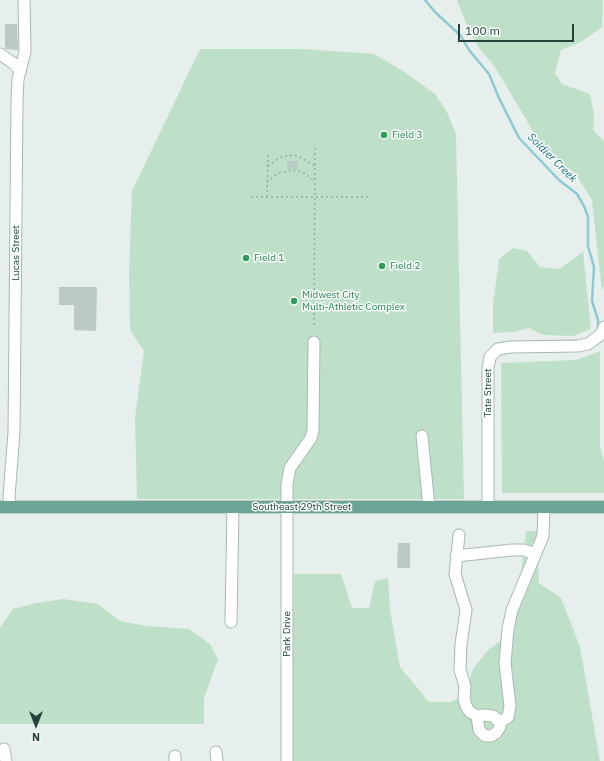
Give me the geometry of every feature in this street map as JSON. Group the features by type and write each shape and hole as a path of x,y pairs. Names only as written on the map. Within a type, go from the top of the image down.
{"main road":[{"name":"Southeast 29th Street","path":"5,507 604,507"}],"street":[{"name":"Lucas Street","path":"5,507 9,496 14,433 17,100 20,70 25,52 24,0"},
{"path":"0,54 20,70"},
{"name":"Tate Street","path":"488,507 488,368 490,357 498,349 511,347 578,346 588,344 603,332 604,327"},
{"name":"Park Drive","path":"287,761 287,484 290,468 311,438 313,430 314,342"},
{"path":"422,436 429,507"},
{"path":"231,622 233,507"},
{"path":"500,722 508,717 510,706 505,663 508,629 512,610 536,554 542,536 544,507"},
{"path":"459,535 455,574 466,610 461,644 460,670 465,686 464,699 470,712 477,716 493,716 500,722"},
{"path":"456,556 512,550 524,550 536,554"},
{"path":"477,716 479,730 485,736 491,736 496,732 500,727 500,722"},
{"path":"4,749 6,761"}],"path":[{"path":"314,325 316,148"},
{"path":"267,197 268,155"},
{"path":"268,166 280,157 300,156 315,166"},
{"path":"268,182 278,173 293,170 306,174 315,182"},
{"path":"251,197 368,197"}],"green space":[{"path":"457,0 603,0 602,27 581,42 561,50 555,73 562,84 590,94 594,116 593,130 604,141 604,285 602,292 592,200 575,173 552,156 539,143 495,67 479,48 467,26"},
{"name":"Midwest City Multi-Athletic Complex","path":"200,49 302,49 374,54 403,71 435,94 446,110 456,134 464,499 137,499 135,418 144,351 130,330 129,273 132,191"},
{"path":"513,248 527,251 540,267 559,269 583,252 591,329 573,336 543,335 529,328 513,332 493,333 493,304 499,259"},
{"path":"600,351 600,446 604,461 604,493 502,493 501,363 576,360"},
{"path":"526,531 537,531 539,583 561,598 580,647 600,761 291,761 294,574 341,574 352,608 369,608 375,581 388,578 390,610 400,667 429,702 450,702 464,696 473,669 488,650 505,638 519,591"},
{"path":"63,599 98,604 120,621 147,626 189,629 210,644 218,659 204,698 204,724 0,724 0,628 13,609 36,603"}],"building":[{"path":"5,24 17,24 18,50 5,49"},
{"path":"287,161 298,161 298,169 287,169"},
{"path":"59,287 97,287 96,331 74,330 74,305 59,305"},
{"path":"398,543 410,543 410,568 397,568"}],"waterway":[{"name":"Soldier Creek","path":"425,0 435,12 461,36 469,50 489,74 519,138 559,180 577,194 584,206 588,217 588,246 594,267 592,301 598,320 598,329"}],"place":[{"name":"Field 3","path":"384,135"},
{"name":"Field 1","path":"246,258"},
{"name":"Field 2","path":"382,266"},
{"name":"Midwest City Multi-Athletic Complex","path":"294,301"}]}
